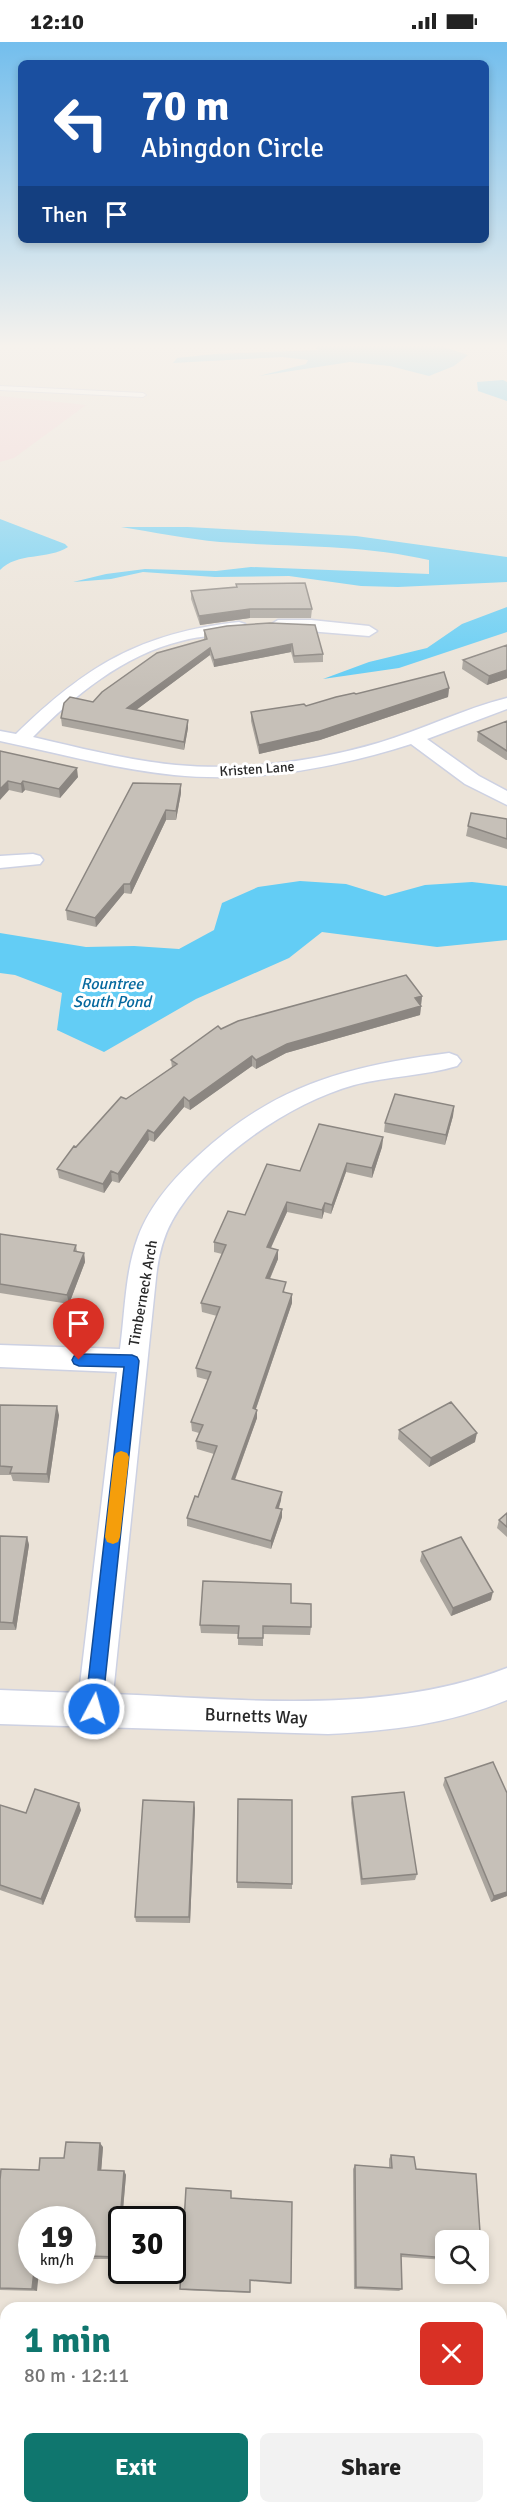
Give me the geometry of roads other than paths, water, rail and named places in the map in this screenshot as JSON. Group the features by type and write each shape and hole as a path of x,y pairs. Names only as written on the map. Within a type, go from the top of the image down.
{"street":[{"path":"20,740 72,692 133,651 179,636 204,630 259,626 311,625 369,631"},
{"name":"Kristen Lane","path":"0,736 141,766 220,772 293,768 413,737 507,703"},
{"path":"413,737 472,780 507,799"},
{"path":"0,862 33,860"},
{"name":"Timberneck Arch","path":"94,1709 132,1361 148,1249 156,1226 178,1191 231,1138 269,1112 297,1097 342,1079 390,1067 450,1061"},
{"path":"0,1356 132,1361"},
{"name":"Burnetts Way","path":"0,1707 333,1718 411,1710 485,1694 507,1684"}],"water":[{"path":"0,519 68,547 51,554 15,561 0,570"},
{"path":"121,527 188,527 356,536 507,557 507,582 398,587 361,586 289,576 215,577 143,572 111,579 73,582 106,574 145,569 216,571 251,567 429,574 429,560 377,551 220,542"},
{"path":"507,607 507,632 399,668 323,679 369,662 427,648 462,624"},
{"name":"Rountree South Pond","path":"300,881 346,884 385,896 425,885 472,882 507,886 507,940 437,947 322,932 289,958 196,999 104,1052 57,1030 62,993 15,975 0,973 0,933 86,947 134,946 179,949 214,930 222,903 258,887"}]}
